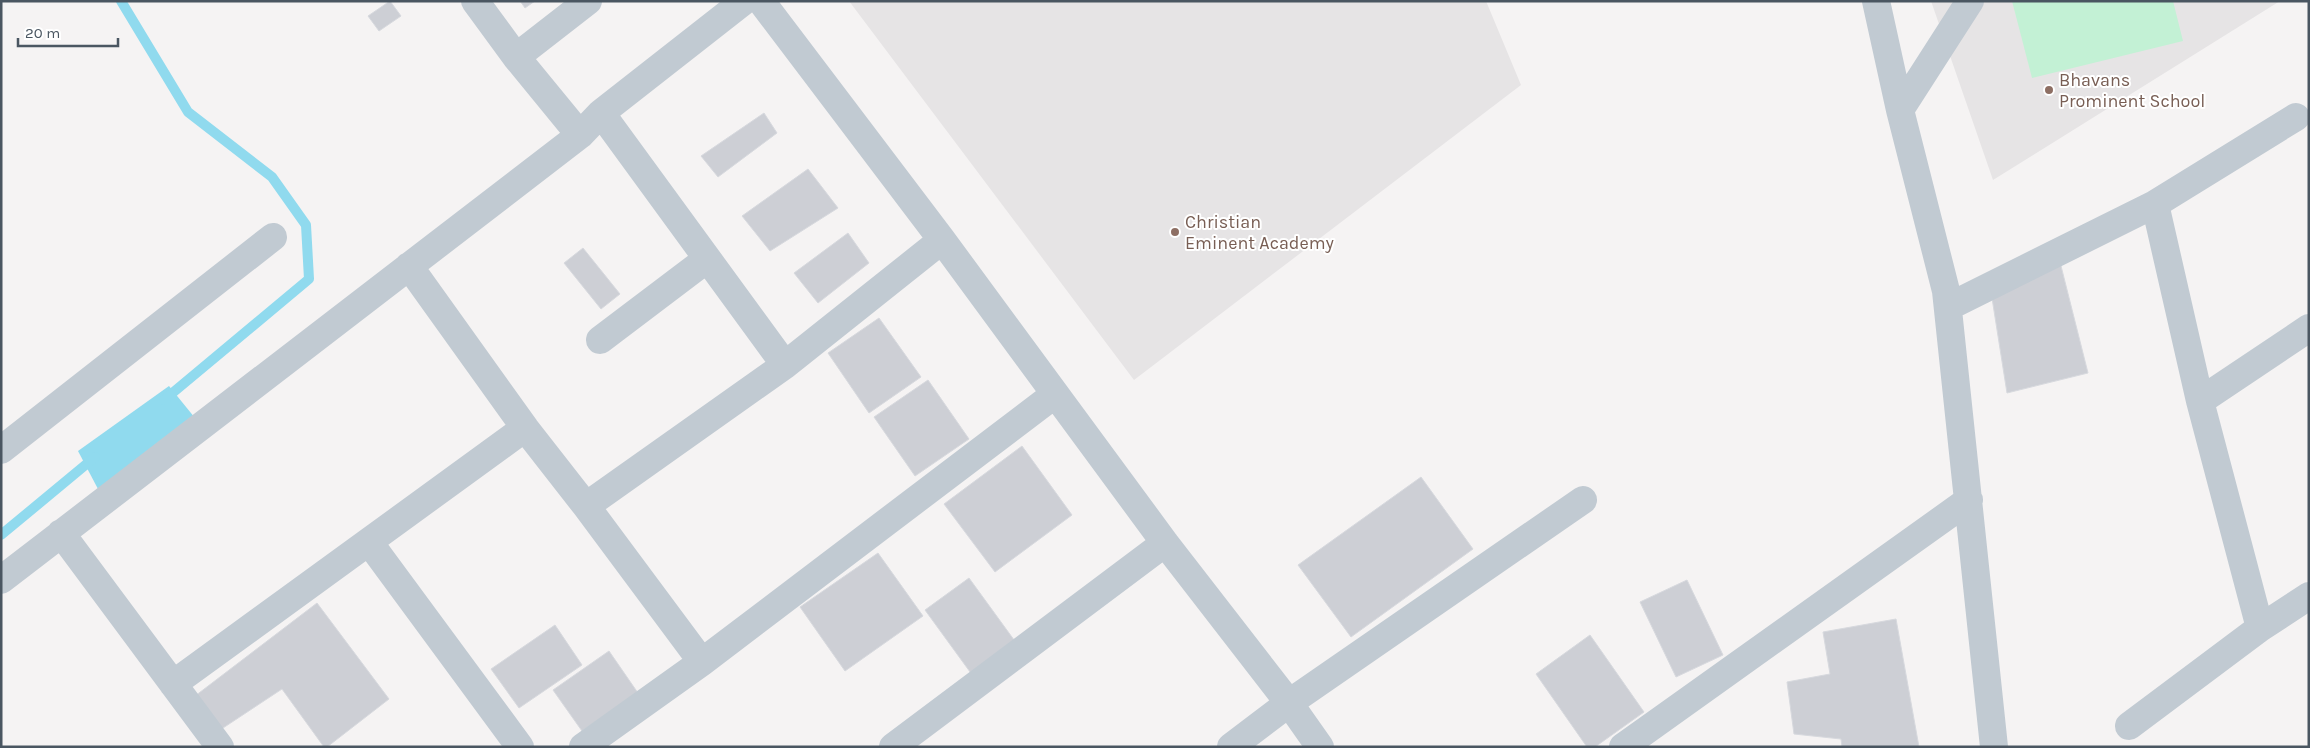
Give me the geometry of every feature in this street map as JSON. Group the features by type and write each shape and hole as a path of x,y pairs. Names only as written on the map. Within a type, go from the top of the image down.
{"street":[{"path":"475,1 516,58 580,135"},
{"path":"516,58 588,1"},
{"path":"1,580 580,135 601,113 744,1"},
{"path":"761,1 942,240 1054,395 1165,543 1289,703 1320,747"},
{"path":"1876,1 1900,110 1946,291 1994,747"},
{"path":"1900,110 1970,1"},
{"path":"601,113 785,365"},
{"path":"1948,307 2155,204 2296,117"},
{"path":"2155,204 2200,401 2260,628"},
{"path":"1,450 273,237"},
{"path":"586,506 785,365 942,240"},
{"path":"600,340 708,259"},
{"path":"409,266 525,428 586,506 702,662"},
{"path":"2200,401 2309,328"},
{"path":"583,747 702,662 1054,395"},
{"path":"173,684 525,428"},
{"path":"1231,747 1289,703 1583,500"},
{"path":"1623,747 1969,500"},
{"path":"61,533 220,747"},
{"path":"369,542 520,747"},
{"path":"893,747 1165,543"},
{"path":"2129,726 2260,628 2309,596"}],"shaded area":[{"name":"Christian Eminent Academy","path":"849,1 1486,1 1521,85 1134,380"},
{"name":"Bhavans Prominent School","path":"1931,1 2280,1 1993,180"}],"green space":[{"path":"2012,1 2173,1 2183,41 2032,78"}],"water":[{"path":"169,386 195,418 98,489 78,451"}],"building":[{"path":"390,1 401,16 379,31 368,16"},
{"path":"520,1 535,1 525,8"},
{"path":"764,113 777,133 718,177 701,156"},
{"path":"808,169 838,208 770,251 742,216"},
{"path":"848,233 869,263 818,303 794,273"},
{"path":"583,248 620,294 601,309 564,263"},
{"path":"2059,258 2088,373 2007,393 1992,298"},
{"path":"879,318 921,377 869,413 828,353"},
{"path":"928,380 969,439 915,476 874,417"},
{"path":"1022,446 1072,515 995,572 944,504"},
{"path":"1421,477 1473,549 1351,637 1298,565"},
{"path":"878,553 923,616 845,671 800,607"},
{"path":"969,578 1017,644 973,676 925,610"},
{"path":"1687,580 1723,655 1676,677 1640,602"},
{"path":"317,603 389,699 327,747 324,747 282,689 220,730 195,696"},
{"path":"1896,619 1919,747 1842,747 1841,739 1794,734 1787,682 1830,674 1823,632"},
{"path":"555,625 582,665 519,708 491,669"},
{"path":"1590,635 1644,712 1595,747 1587,747 1536,674"},
{"path":"609,651 638,693 582,731 553,690"}],"waterway":[{"path":"121,1 188,112 272,177 306,225 309,279 164,400"},
{"path":"1,535 95,457"}],"place":[{"name":"Bhavans Prominent School","path":"2049,90"},
{"name":"Christian Eminent Academy","path":"1175,232"}]}
